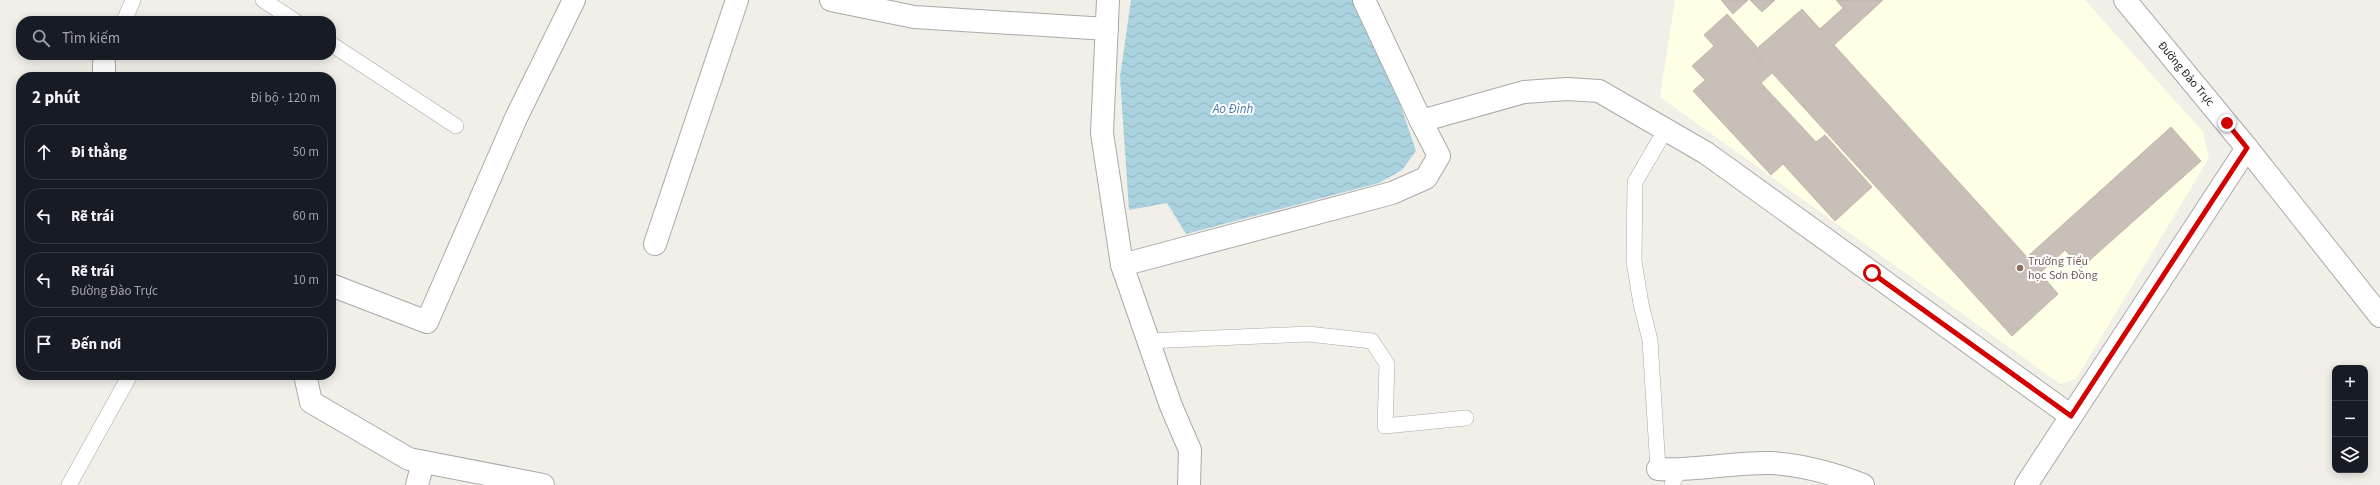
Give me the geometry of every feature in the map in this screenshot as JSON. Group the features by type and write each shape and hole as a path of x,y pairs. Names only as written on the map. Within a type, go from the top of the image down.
{"street":[{"path":"336,287 427,322 516,118 574,0"},
{"path":"654,244 737,0"},
{"path":"831,0 914,17 1107,29"},
{"path":"1108,0 1102,133 1122,265 1148,341 1190,450 1192,484"},
{"path":"1122,265 1392,193 1426,178 1439,156 1420,121 1364,0"},
{"name":"Đường Đào Trực","path":"2125,0 2247,148 2380,316"},
{"path":"1420,121 1524,92 1567,89 1599,91 1706,153 2071,416"},
{"path":"2026,485 2247,148"},
{"path":"306,380 311,402 409,459 543,485"},
{"path":"417,485 423,462"},
{"path":"1670,474 1771,463 1837,475 1863,485"}],"lane":[{"path":"126,16 133,0"},
{"path":"263,0 287,16"},
{"path":"336,47 456,126"},
{"path":"1666,129 1635,182 1634,261 1640,304 1650,340 1670,474"},
{"path":"1148,341 1308,334 1372,341 1387,364 1385,426 1466,418"},
{"path":"68,485 127,380"}],"shaded area":[{"name":"Trường Tiểu học Sơn Đồng","path":"1675,0 2085,0 2203,132 2209,158 2076,379 2060,384 1660,97"}],"water":[{"name":"Ao Đình","path":"1131,0 1353,0 1395,89 1416,151 1402,170 1379,183 1186,234 1167,203 1129,210 1120,77"}],"building":[{"path":"1721,0 1748,0 1733,14"},
{"path":"1750,0 1775,0 1762,12"},
{"path":"1836,0 1883,0 1834,45 2027,257 2171,127 2201,161 2081,268 2065,250 2040,273 2058,294 2012,336 1753,52 1802,9 1820,29 1843,8"},
{"path":"1727,14 1757,47 1753,52 1772,73 1761,83 1816,142 1825,135 1872,187 1835,221 1783,164 1771,175 1693,91 1705,80 1692,66 1714,46 1704,35"}],"place":[{"name":"Trường Tiểu học Sơn Đồng","path":"2020,268"}],"route":[{"path":"1872,273 2071,416 2247,148 2227,123"}]}
